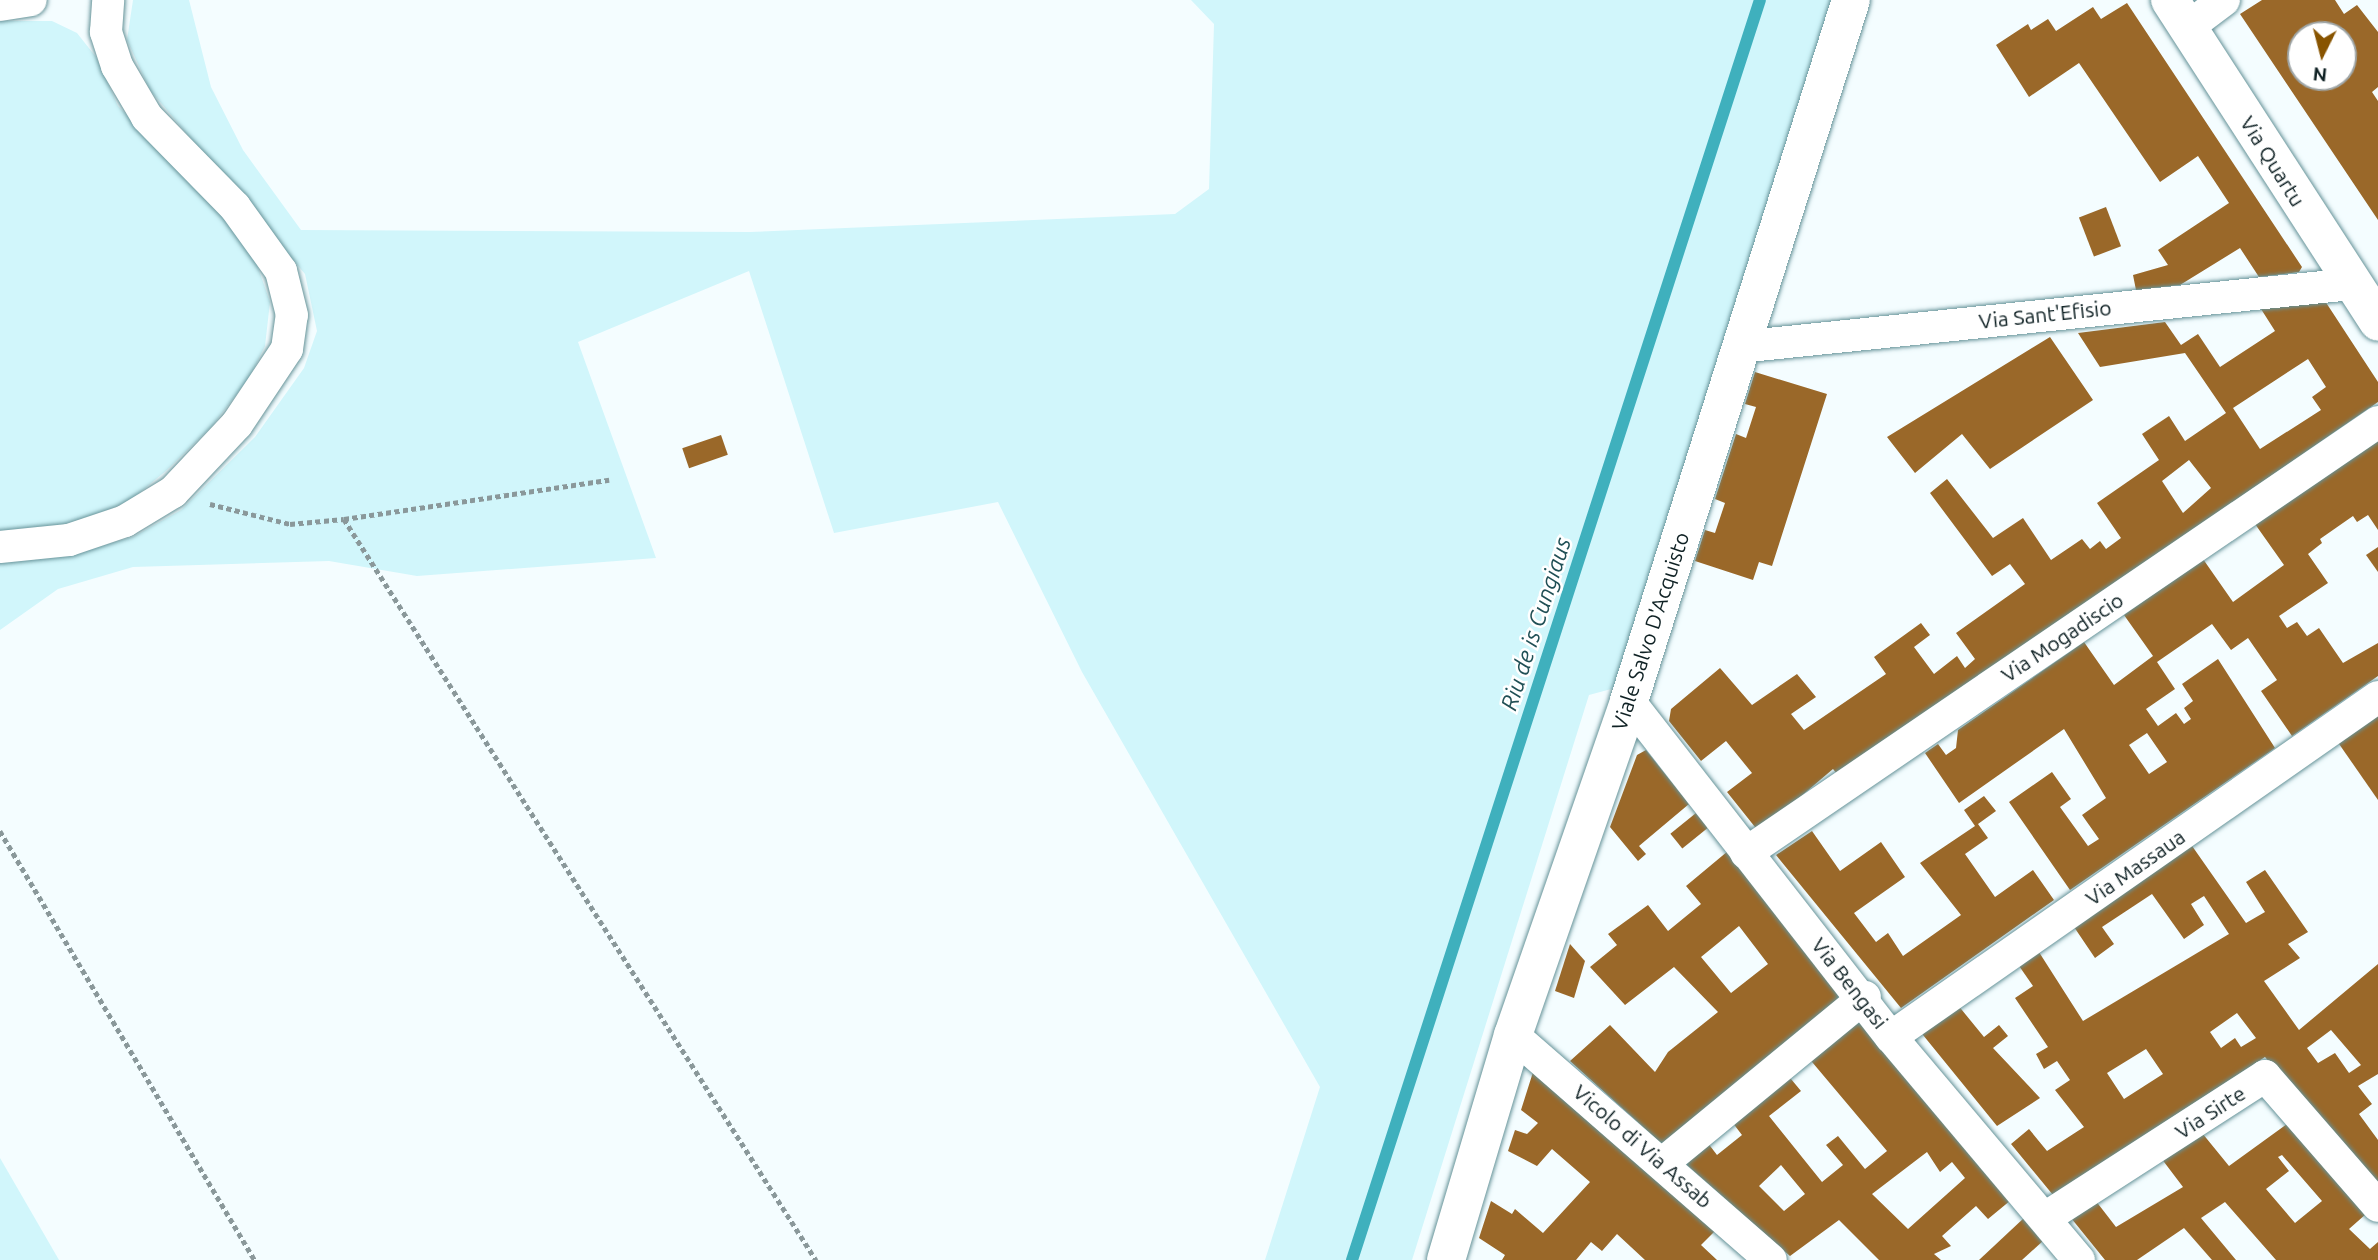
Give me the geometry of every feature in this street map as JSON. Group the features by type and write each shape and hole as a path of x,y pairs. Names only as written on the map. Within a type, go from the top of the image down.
{"street":[{"path":"0,5 30,0"},
{"path":"0,547 69,540 125,521 173,492 237,424 287,349 292,315 281,271 235,207 147,117 117,66 106,32 108,0"},
{"name":"Viale Salvo D'Acquisto","path":"1446,1260 1513,1035 1629,701 1850,0"},
{"path":"2179,14 2224,0"},
{"name":"Via Quartu","path":"2179,14 2378,322"},
{"name":"Via Sant'Efisio","path":"1739,347 2351,284"},
{"name":"Via Mogadiscio","path":"1746,853 2378,422"},
{"name":"Via Massaua","path":"1891,1037 2378,697"},
{"name":"Via Bengasi","path":"1629,701 1746,853 1865,997 1891,1037 2058,1245"},
{"path":"1664,1162 1865,997"},
{"name":"Vicolo di Via Assab","path":"1513,1035 1664,1162 1771,1260"},
{"name":"Via Sirte","path":"2058,1245 2265,1076 2378,1206"}],"path":[{"path":"173,492 290,524 344,519 609,480"},
{"path":"344,519 816,1260"},
{"path":"0,831 255,1260"}],"shaded area":[{"path":"133,0 189,0 211,87 243,150 301,230 750,232 1175,214 1209,189 1214,24 1191,0 1835,0 1615,688 1589,695 1412,1260 1265,1260 1320,1087 1082,672 998,502 834,533 749,271 578,342 656,558 417,576 329,561 133,567 58,589 0,630 0,559 77,553 133,537 181,510 255,437 304,368 317,331 305,274 150,90 127,40"},
{"path":"0,21 52,21 77,33 96,57 118,106 230,220 256,262 270,302 265,346 249,378 212,426 167,470 132,499 78,524 0,535"},
{"path":"0,1158 59,1260 0,1260"}],"building":[{"path":"2262,0 2335,0 2344,14 2357,5 2378,32 2378,87 2372,92 2378,101 2378,220 2292,91 2357,91 2357,21 2287,21 2287,84 2240,14"},
{"path":"2127,3 2302,267 2299,272 2259,277 2240,248 2180,285 2136,290 2133,275 2168,265 2158,250 2229,203 2198,156 2160,182 2079,63 2029,97 1996,45 2028,24 2031,30 2048,19 2056,31 2093,7 2101,19"},
{"path":"2106,207 2121,246 2094,257 2079,217"},
{"path":"2325,301 2378,382 2378,402 1838,775 1833,769 1759,832 1727,792 1752,773 1726,741 1701,761 1669,721 1671,709 1720,668 1752,705 1797,674 1816,697 1791,714 1804,730 1886,674 1874,657 1921,623 1930,635 1914,647 1934,674 1957,656 1965,668 1975,659 1956,633 2025,584 2010,564 1992,576 1930,493 1947,479 1993,538 2023,518 2051,560 2082,539 2090,549 2100,541 2106,549 2121,538 2097,503 2159,460 2142,434 2169,416 2185,441 2226,413 2185,353 2100,367 2078,333 2165,322 2181,345 2198,334 2220,367 2275,331 2261,309","holes":["2308,359 2326,387 2312,397 2321,410 2260,449 2233,408","2189,460 2211,488 2183,513 2162,481"]},
{"path":"2050,337 2093,400 1990,469 1962,434 1915,473 1887,437"},
{"path":"1755,372 1827,394 1772,566 1759,562 1753,580 1695,561 1705,530 1715,533 1725,503 1715,499 1736,434 1746,438 1756,407 1745,404"},
{"path":"721,435 728,455 689,468 682,448"},
{"path":"2378,437 2378,530 2368,515 2357,522 2353,516 2320,539 2322,543 2308,554 2328,583 2279,616 2287,628 2297,622 2307,636 2319,628 2343,663 2378,643 2378,676 2292,736 2261,691 2277,680 2248,638 2231,650 2212,624 2157,662 2175,689 2146,709 2158,726 2176,713 2184,724 2191,719 2184,708 2193,701 2182,684 2218,659 2275,748 2070,890 2009,802 2052,772 2071,799 2060,807 2088,846 2099,839 2082,815 2106,798 2064,729 1959,803 1925,753 1938,744 1946,755 1956,748 1958,730 2084,642 2114,685 2153,656 2124,615 2203,559 2233,602 2284,565 2255,524","holes":["2147,733 2167,762 2149,774 2129,745"]},
{"path":"2378,547 2378,572 2366,555"},
{"path":"2378,714 2378,800 2337,741"},
{"path":"1646,750 1689,804 1639,846 1646,854 1638,861 1610,827 1637,755"},
{"path":"1984,796 1996,811 1978,824 1988,838 1965,854 1995,897 2033,870 2054,900 1901,1008 1776,855 1812,831 1840,871 1881,842 1905,877 1854,913 1876,942 1888,933 1903,956 1961,915 1920,863 1975,826 1964,810"},
{"path":"1696,813 1708,828 1682,849 1670,834"},
{"path":"2190,843 2246,923 2265,912 2246,882 2265,870 2308,932 2288,944 2300,958 2264,981 2299,1030 2378,964 2378,1074 2358,1086 2372,1104 2359,1114 2378,1140 2378,1191 2265,1057 2053,1195 2011,1144 2029,1129 2047,1151 2084,1127 2055,1090 2070,1080 2057,1061 2044,1069 2036,1054 2048,1047 2015,998 2033,986 2017,963 2037,949 2083,1021 2229,934 2204,896 2191,904 2204,925 2184,939 2152,894 2102,927 2114,944 2095,958 2072,924","holes":["2237,1013 2256,1038 2241,1047 2235,1038 2221,1048 2210,1032","2331,1030 2361,1065 2349,1073 2335,1053 2318,1063 2307,1048","2146,1049 2163,1074 2124,1099 2107,1073"]},
{"path":"1728,851 1844,1000 1662,1144 1570,1061 1610,1025 1655,1072 1668,1052 1718,1012 1674,967 1625,1005 1590,967 1617,945 1608,934 1648,905 1668,931 1701,904 1686,886","holes":["1739,926 1768,964 1731,993 1701,957"]},
{"path":"1570,944 1585,961 1574,998 1555,991"},
{"path":"1957,1004 1984,1037 1999,1025 2008,1036 1993,1048 2040,1098 1997,1126 1923,1035 1922,1029"},
{"path":"1860,1015 2011,1200 1988,1219 1976,1206 1942,1236 1951,1246 1934,1254 1941,1260 1879,1260 1839,1220 1790,1256 1679,1158 1704,1138 1717,1155 1742,1135 1729,1118 1786,1073 1801,1091 1769,1116 1822,1182 1843,1165 1826,1145 1838,1136 1865,1169 1887,1151 1807,1056","holes":["1927,1152 1940,1172 1952,1162 1965,1178 1908,1229 1872,1194","1781,1165 1805,1194 1784,1211 1759,1186"]},
{"path":"1534,1069 1718,1228 1701,1245 1717,1260 1645,1260 1617,1234 1602,1251 1591,1242 1576,1260 1502,1260 1505,1255 1479,1238 1491,1201 1512,1214 1515,1209 1543,1233 1590,1182 1552,1149 1537,1166 1508,1151 1515,1130 1527,1134 1538,1123 1521,1110"},
{"path":"2287,1124 2366,1214 2349,1229 2370,1249 2378,1242 2378,1260 2276,1260 2225,1202 2201,1218 2236,1260 2212,1260 2184,1228 2137,1260 2105,1260 2067,1213 2092,1196 2116,1227 2183,1187 2158,1154 2198,1128 2229,1166","holes":["2282,1155 2322,1201 2295,1223 2266,1189 2289,1171 2278,1157"]},
{"path":"2025,1217 2044,1240 2022,1260 1979,1260"}],"waterway":[{"name":"Riu de is Cungiaus","path":"1352,1260 1760,0"}]}
